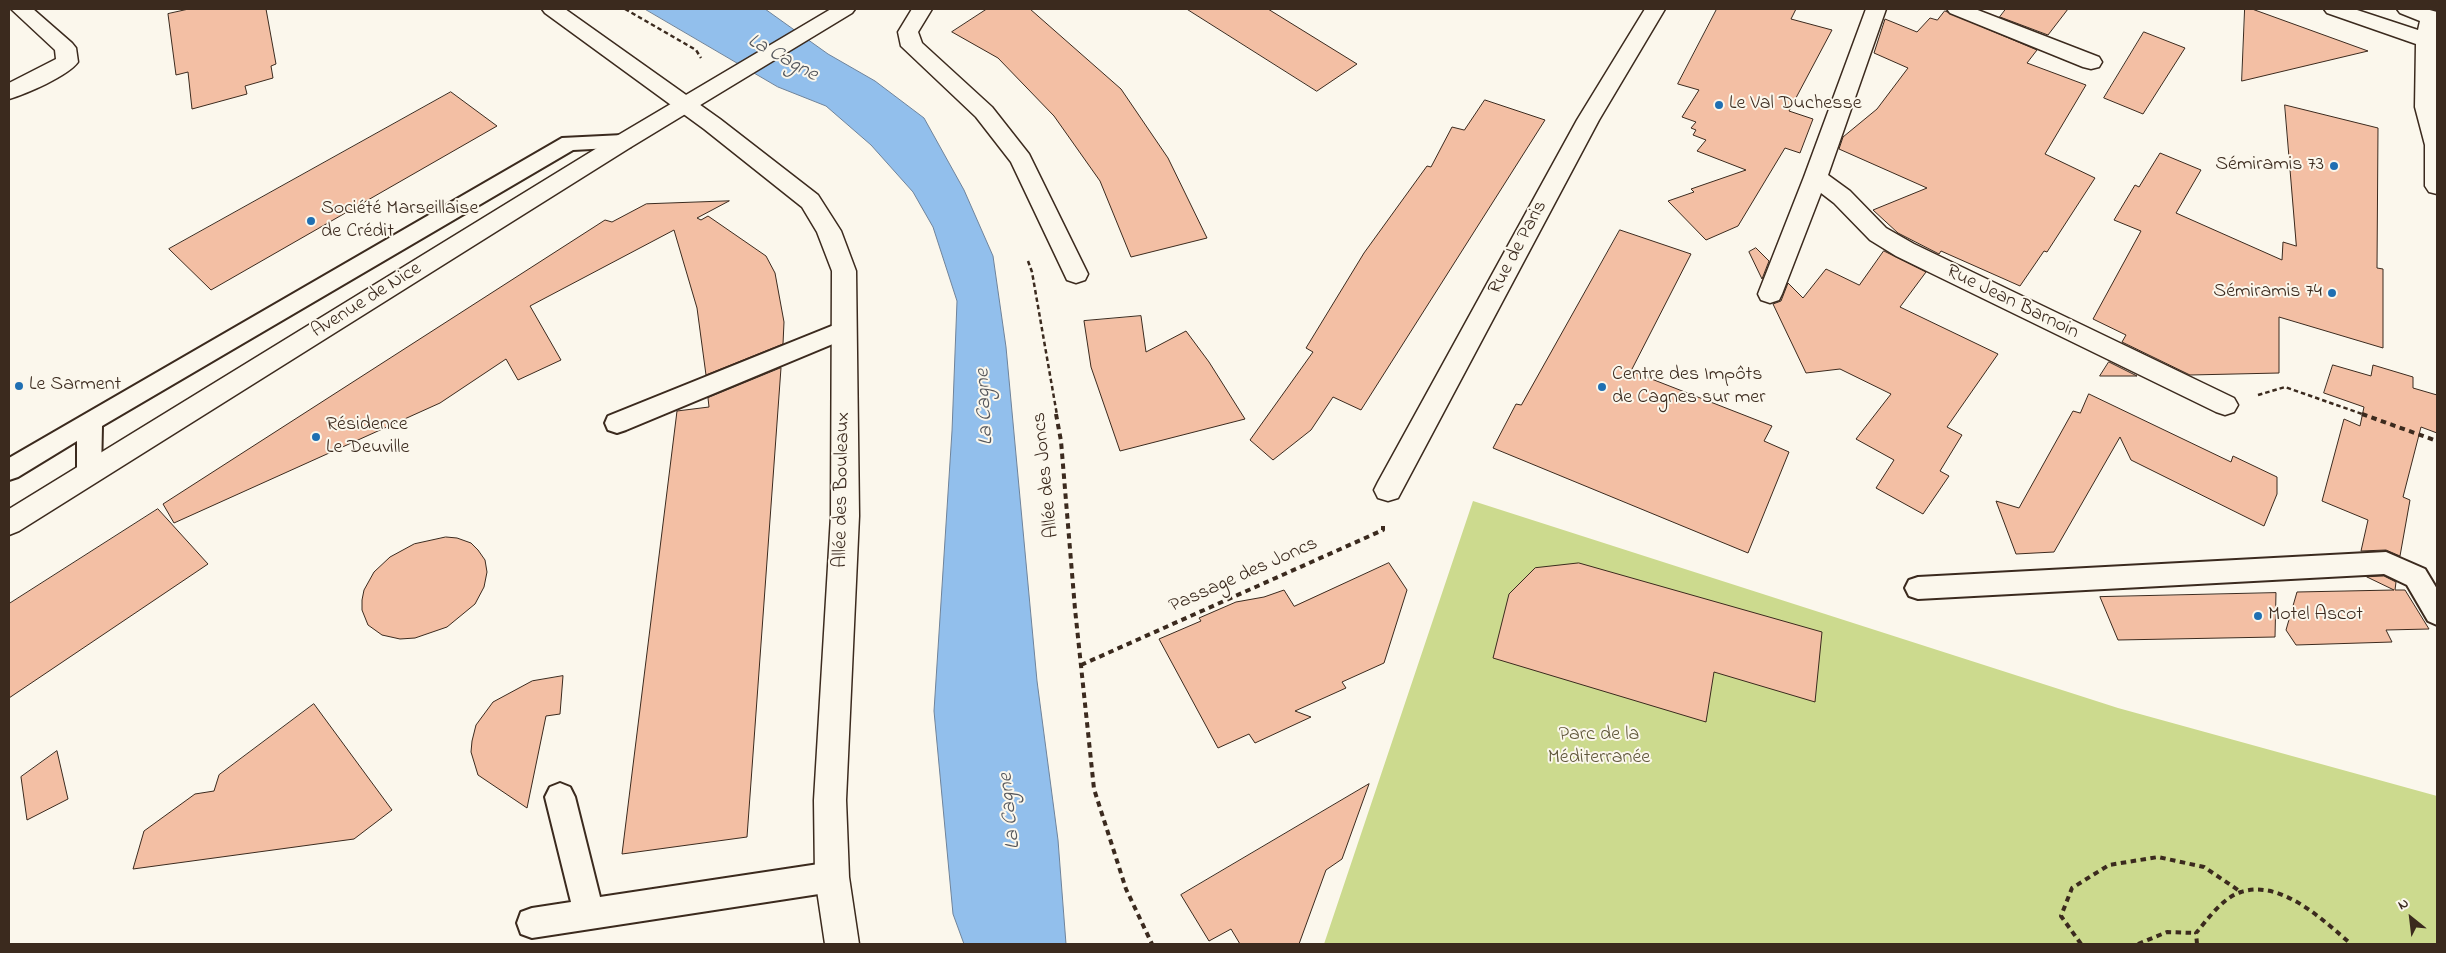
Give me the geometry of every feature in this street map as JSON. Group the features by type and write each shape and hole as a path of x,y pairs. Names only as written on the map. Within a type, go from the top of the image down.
{"street":[{"path":"9,92 53,71 67,62 64,48 22,9"},
{"name":"Allée des Bouleaux","path":"552,9 778,174 810,201 829,231 844,271 845,516 830,800 832,877 842,944"},
{"path":"922,9 908,32 912,46 984,112 1021,159 1076,274"},
{"name":"Rue de Paris","path":"1388,490 1588,120 1655,9"},
{"path":"1770,294 1816,178 1876,9"},
{"path":"1956,9 2091,62"},
{"path":"2334,9 2432,42"},
{"path":"2406,9 2434,19 2426,107 2436,145 2437,186"},
{"name":"Avenue de Nice","path":"9,523 623,142 839,12"},
{"name":"Rue Jean Barnoin","path":"1816,178 1842,197 1878,234 1905,250 2225,405"}],"lane":[{"path":"9,470 569,143 623,142"},
{"path":"616,423 844,330"},
{"path":"89,473 90,421"},
{"path":"1918,588 2386,563 2416,577 2437,613"},
{"path":"560,798 589,914"},
{"path":"532,923 832,877"}],"path":[{"path":"625,9 696,50 723,83"},
{"name":"Allée des Joncs","path":"1026,255 1032,272 1061,441 1094,789 1126,889 1152,944"},
{"path":"2225,405 2286,387 2437,441"},
{"name":"Passage des Joncs","path":"1081,665 1383,530 1388,490"},
{"path":"2081,944 2061,916 2072,888 2109,864 2158,857 2204,867 2242,892"},
{"path":"2197,944 2196,933 2218,908 2242,892 2270,890 2316,915 2351,944"},
{"path":"2138,944 2167,932 2196,933"}],"green space":[{"name":"Parc de la Méditerranée","path":"1473,501 2118,708 2437,796 2437,944 1324,944"}],"water":[{"name":"La Cagne","path":"645,9 765,9 828,54 875,81 924,118 964,190 993,256 1006,347 1037,681 1058,840 1066,944 964,944 953,914 934,711 952,431 957,301 933,227 913,192 871,145 826,106 778,87"}],"building":[{"path":"189,9 266,9 276,64 271,66 273,78 245,86 247,94 192,109 188,72 176,75 168,14"},
{"path":"987,9 1030,9 1121,89 1168,158 1207,238 1131,257 1100,181 1054,116 998,58 952,32"},
{"path":"1187,9 1268,9 1357,64 1317,91"},
{"path":"1717,9 1796,9 1791,19 1832,30 1789,111 1813,119 1800,153 1785,148 1738,226 1706,240 1668,201 1694,192 1691,189 1746,170 1697,151 1706,140 1693,135 1696,130 1691,128 1696,122 1682,117 1699,90 1678,84"},
{"path":"2006,9 2068,9 2048,35 2000,17"},
{"path":"2245,9 2252,9 2368,51 2242,81"},
{"path":"1945,11 2037,50 2027,63 2086,85 2045,154 2095,178 2047,252 2044,251 2020,286 1941,251 1939,254 1898,233 1873,210 1927,188 1839,149 1843,137 1877,109 1908,68 1874,53 1885,19 1917,32 1930,18 1937,20"},
{"path":"2144,32 2185,48 2143,114 2104,98"},
{"path":"451,92 497,126 211,290 169,249"},
{"path":"1485,100 1545,120 1361,410 1333,397 1311,430 1273,460 1250,440 1313,352 1306,348 1364,253 1427,166 1431,167 1452,127 1464,130"},
{"path":"2285,105 2378,128 2377,268 2383,269 2383,348 2279,317 2279,373 2190,375 2122,342 2126,335 2093,319 2141,231 2114,220 2135,185 2139,187 2160,153 2201,170 2176,213 2282,260 2283,242 2296,246"},
{"path":"729,201 697,218 701,220 708,216 766,256 775,273 784,322 783,344 706,375 697,308 674,230 530,306 561,360 518,380 506,359 440,403 174,523 163,504 605,220 612,222 646,204"},
{"name":"Centre des Impôts de Cagnes sur mer","path":"1620,230 1691,254 1631,371 1772,426 1764,441 1789,452 1748,553 1493,448 1516,404 1521,405"},
{"path":"1756,248 1769,261 1762,279 1749,252"},
{"path":"1884,251 1926,272 1900,307 1998,354 1947,427 1962,435 1940,471 1949,476 1923,514 1876,488 1894,460 1856,439 1891,394 1840,369 1806,373 1773,304 1781,301 1788,283 1803,298 1826,269 1859,285"},
{"path":"1141,316 1146,352 1186,331 1209,362 1245,419 1120,451 1091,367 1084,321"},
{"path":"2109,362 2137,376 2100,376"},
{"path":"2333,365 2371,376 2373,365 2413,377 2413,388 2437,395 2437,433 2421,427 2403,497 2410,500 2400,556 2386,550 2361,551 2368,520 2322,501 2344,419 2360,426 2364,407 2324,393"},
{"path":"781,368 747,837 622,854 677,411 709,407 708,398"},
{"path":"2089,394 2231,462 2233,456 2277,477 2277,494 2264,526 2131,460 2120,437 2054,552 2016,554 1996,501 2019,508 2073,411 2080,413"},
{"path":"158,509 208,564 9,698 9,604"},
{"path":"446,537 457,538 471,543 485,560 487,572 484,587 475,604 447,627 415,638 400,639 382,635 368,625 362,610 362,600 364,590 374,572 390,557 414,544"},
{"path":"1389,563 1407,590 1384,663 1342,682 1346,688 1295,711 1311,717 1255,743 1249,734 1218,748 1159,639 1201,621 1199,618 1236,602 1264,597 1284,590 1294,606"},
{"path":"1579,563 1822,632 1815,702 1714,672 1706,722 1493,658 1509,594 1535,568"},
{"path":"2384,576 2396,582 2395,590 2405,590 2429,629 2386,630 2392,642 2296,645 2286,630 2297,592 2394,590 2367,577"},
{"path":"2276,593 2275,637 2118,640 2100,597"},
{"path":"563,676 560,714 546,716 527,808 478,775 471,752 476,725 493,702 532,681"},
{"path":"314,704 392,810 354,839 133,869 144,831 195,794 214,791 219,775"},
{"path":"57,751 68,799 27,820 21,777"},
{"path":"1369,784 1342,859 1326,870 1299,944 1240,944 1231,929 1209,941 1181,895"}],"place":[{"name":"Le Val Duchesse","path":"1719,105"},
{"name":"Sémiramis 73","path":"2334,166"},
{"name":"Société Marseillaise de Crédit","path":"311,221"},
{"name":"Sémiramis 74","path":"2332,293"},
{"name":"Le Sarment","path":"19,386"},
{"name":"Centre des Impôts de Cagnes sur mer","path":"1602,387"},
{"name":"Résidence Le Deuville","path":"316,437"},
{"name":"Motel Ascot","path":"2258,616"}]}
